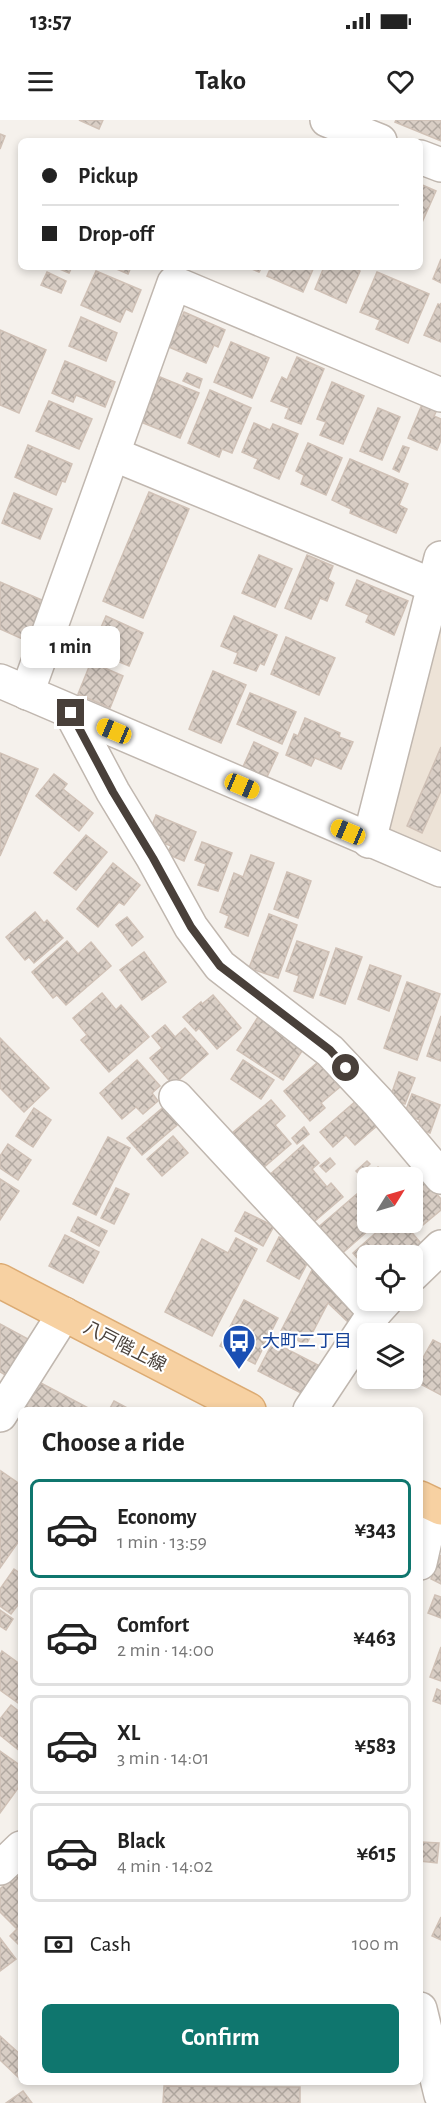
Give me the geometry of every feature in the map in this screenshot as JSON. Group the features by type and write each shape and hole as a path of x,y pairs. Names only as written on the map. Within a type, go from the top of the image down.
{"main road":[{"name":"八戸階上線","path":"0,1281 243,1407"}],"street":[{"path":"327,120 372,138"},
{"path":"423,158 441,165"},
{"path":"441,395 174,283 113,454 14,687 441,870"},
{"path":"113,454 438,572 369,841"},
{"path":"71,713 113,792 191,927 220,966 330,1050 378,1102 441,1178"},
{"path":"176,1097 357,1282"},
{"path":"423,1264 441,1247"},
{"path":"312,1407 377,1311"},
{"path":"0,1415 64,1314"},
{"path":"423,1547 431,1504"},
{"path":"0,1868 18,1851"},
{"path":"423,2021 441,2095"}],"shaded area":[{"path":"441,558 441,870 369,841"}],"building":[{"path":"79,120 103,120 99,129"},
{"path":"396,120 441,120 441,141 395,122"},
{"path":"0,134 5,136 0,149"},
{"path":"423,185 436,191 423,220"},
{"path":"441,259 441,283 433,279"},
{"path":"270,270 313,270 303,292 267,276"},
{"path":"323,270 360,271 346,303 315,289"},
{"path":"96,271 141,290 132,312 126,309 120,322 81,305"},
{"path":"47,272 66,281 61,293 41,285"},
{"path":"377,272 429,294 408,343 376,329 380,320 360,312"},
{"path":"441,303 441,342 424,335 438,304"},
{"path":"184,312 225,330 218,347 214,345 206,363 169,347"},
{"path":"81,317 117,333 106,361 69,346"},
{"path":"0,330 46,350 19,413 0,405"},
{"path":"231,342 269,358 252,398 214,382"},
{"path":"297,357 324,369 301,424 285,418 289,408 271,401 282,377 287,380"},
{"path":"65,361 115,382 105,407 76,395 73,402 52,393"},
{"path":"187,373 202,379 199,388 183,381"},
{"path":"160,377 199,393 180,438 141,422"},
{"path":"332,382 364,396 343,444 320,435 326,422 317,419"},
{"path":"210,390 251,408 232,453 222,449 219,457 188,443"},
{"path":"49,401 92,419 79,449 36,431"},
{"path":"423,402 438,408 434,416 441,419 441,440 437,450 408,438"},
{"path":"378,408 400,417 382,460 360,451"},
{"path":"254,423 270,430 273,424 298,434 279,479 254,468 258,459 242,452"},
{"path":"308,443 342,458 326,495 301,484 304,475 296,471"},
{"path":"28,445 72,464 65,482 62,481 56,495 15,477"},
{"path":"403,446 409,448 399,472 393,469"},
{"path":"350,459 408,484 399,505 407,509 396,533 350,513 351,509 332,500"},
{"path":"149,492 189,509 143,618 103,601"},
{"path":"14,493 52,509 40,539 2,523"},
{"path":"259,555 292,569 275,607 242,593"},
{"path":"307,555 333,566 328,579 334,583 327,601 320,598 311,619 285,608"},
{"path":"357,580 408,601 394,635 366,622 369,615 346,605"},
{"path":"0,582 44,601 27,641 0,629"},
{"path":"106,616 143,633 129,666 91,650"},
{"path":"234,616 277,635 264,665 260,663 256,671 234,663 238,653 221,646"},
{"path":"286,637 335,658 319,695 271,674"},
{"path":"91,662 123,676 110,708 78,694"},
{"path":"213,671 246,685 221,743 189,729"},
{"path":"250,693 296,712 282,744 237,724"},
{"path":"305,718 340,733 339,737 353,742 341,769 315,758 311,766 286,755 294,734 298,736"},
{"path":"254,742 278,753 266,779 242,769"},
{"path":"441,747 441,791 422,833 407,826"},
{"path":"0,753 38,769 0,856"},
{"path":"54,774 67,784 63,789 93,813 79,831 36,796"},
{"path":"156,815 196,832 184,861 167,854 171,846 148,836"},
{"path":"86,835 107,852 76,890 54,873"},
{"path":"202,842 232,853 218,891 198,885 206,864 195,860"},
{"path":"251,855 274,863 248,936 225,927 229,916 220,912 234,873 243,877"},
{"path":"113,863 140,885 124,905 119,902 98,927 77,909"},
{"path":"287,872 311,881 298,918 274,909"},
{"path":"35,912 44,923 47,920 63,938 34,963 29,957 25,960 6,937"},
{"path":"269,914 297,925 278,978 249,968"},
{"path":"127,917 143,937 132,946 116,925"},
{"path":"67,941 78,954 91,942 111,966 66,1005 57,995 53,998 32,972"},
{"path":"297,941 329,952 313,998 294,991 299,976 286,971"},
{"path":"336,948 362,957 345,1004 320,995"},
{"path":"144,952 166,982 142,1000 120,970"},
{"path":"370,965 401,976 389,1011 358,999"},
{"path":"407,982 440,994 417,1060 384,1048"},
{"path":"102,993 116,1010 121,1005 149,1037 109,1072 81,1040 87,1035 73,1018"},
{"path":"213,995 241,1028 217,1049 199,1028 196,1031 183,1017"},
{"path":"441,1016 441,1061 427,1056"},
{"path":"258,1017 304,1048 283,1080 237,1050"},
{"path":"165,1025 175,1037 185,1028 208,1054 173,1085 150,1058 162,1048 152,1036"},
{"path":"0,1038 49,1088 24,1112 0,1088"},
{"path":"137,1060 160,1086 152,1093 158,1101 143,1114 136,1107 122,1119 100,1093"},
{"path":"243,1060 274,1080 261,1099 231,1079"},
{"path":"318,1062 340,1087 321,1103 325,1108 310,1121 284,1091"},
{"path":"399,1072 415,1078 405,1104 390,1098"},
{"path":"412,1094 440,1105 430,1133 416,1128 420,1120 404,1115"},
{"path":"271,1100 285,1116 275,1125 291,1144 263,1168 224,1140"},
{"path":"357,1100 378,1125 355,1145 346,1135 333,1147 320,1132"},
{"path":"167,1104 182,1121 142,1155 127,1138"},
{"path":"34,1108 51,1120 33,1147 16,1136"},
{"path":"304,1127 309,1134 297,1144 292,1138"},
{"path":"173,1136 188,1153 162,1176 147,1159"},
{"path":"108,1137 130,1148 96,1215 73,1204"},
{"path":"8,1144 31,1160 18,1180 0,1168 0,1156"},
{"path":"303,1145 319,1163 312,1169 327,1187 331,1183 343,1197 309,1226 267,1177"},
{"path":"330,1158 335,1164 326,1172 320,1166"},
{"path":"367,1161 370,1164 367,1167 360,1167"},
{"path":"0,1179 19,1191 0,1220"},
{"path":"423,1179 441,1199 441,1210 423,1225"},
{"path":"116,1188 129,1194 114,1224 101,1218"},
{"path":"357,1194 357,1233 365,1233 338,1257 315,1230"},
{"path":"245,1212 274,1226 263,1246 235,1231"},
{"path":"78,1217 107,1231 99,1246 71,1231"},
{"path":"376,1233 412,1233 422,1245 362,1245"},
{"path":"65,1235 99,1252 83,1283 49,1266"},
{"path":"279,1237 312,1254 299,1279 267,1261"},
{"path":"236,1238 257,1249 212,1336 165,1312 202,1239 228,1253"},
{"path":"315,1264 357,1303 357,1311 361,1311 349,1323 328,1303 306,1345 281,1331"},
{"path":"244,1300 278,1318 255,1364 220,1346"},
{"path":"0,1324 28,1339 7,1376 0,1372"},
{"path":"433,1340 441,1344 441,1395 423,1385 423,1358"},
{"path":"273,1342 318,1365 303,1394 258,1371"},
{"path":"37,1381 86,1407 24,1407"},
{"path":"114,1401 125,1407 111,1407"},
{"path":"1,1471 18,1483 18,1542 0,1568"},
{"path":"441,1555 441,1584 431,1579"},
{"path":"14,1569 18,1572 18,1605 11,1614 0,1606 0,1589"},
{"path":"435,1595 441,1597 441,1618 428,1613"},
{"path":"0,1610 13,1619 6,1630 0,1626"},
{"path":"441,1647 441,1681 430,1677"},
{"path":"2,1651 18,1663 18,1703 0,1690"},
{"path":"437,1689 441,1691 441,1704 433,1701"},
{"path":"11,1705 18,1711 18,1750 0,1735 0,1719"},
{"path":"0,1751 18,1764 18,1788 0,1813"},
{"path":"423,1842 439,1843 437,1863 423,1861"},
{"path":"18,1873 18,1944 10,1936 17,1929 0,1912 0,1889"},
{"path":"441,1917 441,1940 432,1936"},
{"path":"0,1938 16,1959 0,1971"},
{"path":"0,2036 18,2052 18,2077 0,2060"},
{"path":"164,2086 300,2087 300,2103 163,2103"},
{"path":"23,2091 32,2103 6,2103"}],"place":[{"name":"大町二丁目","path":"239,1370"}],"route":[{"path":"71,713 113,792 191,927 220,966 330,1050 346,1068"}]}
